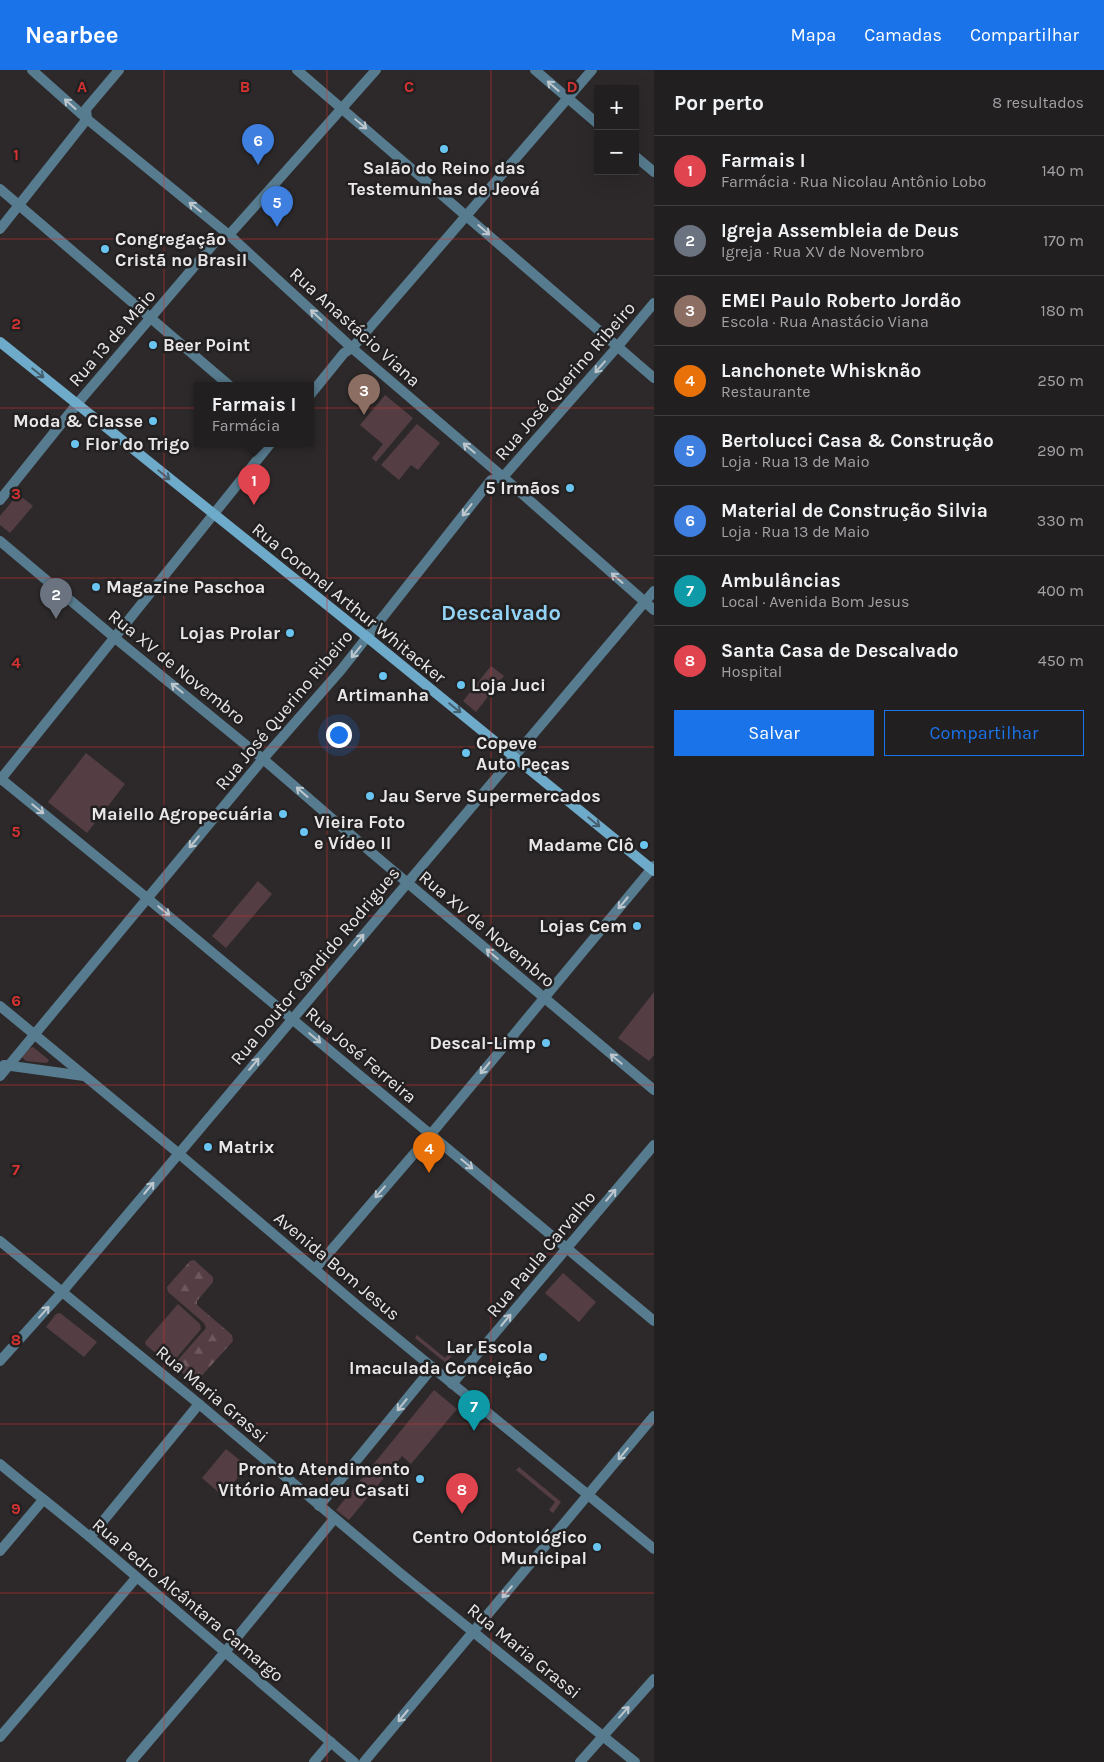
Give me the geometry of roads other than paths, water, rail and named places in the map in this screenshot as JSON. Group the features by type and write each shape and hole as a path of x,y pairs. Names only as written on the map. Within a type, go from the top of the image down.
{"main road":[{"name":"Rua Coronel Arthur Whitacker","path":"0,342 653,868"}],"street":[{"name":"Rua Anastácio Viana","path":"32,70 87,119 229,235 352,348 654,610"},
{"path":"0,229 87,119 86,109 119,70"},
{"path":"297,70 654,378"},
{"name":"Rua 13 de Maio","path":"0,500 77,404 216,241 229,235 376,70"},
{"path":"535,70 594,121"},
{"path":"314,390 344,353 352,348 592,70"},
{"path":"639,159 654,172"},
{"path":"0,189 225,382"},
{"name":"Rua José Querino Ribeiro","path":"0,1076 4,1065 34,1034 263,758 367,638 490,480 502,477 654,303"},
{"path":"0,779 268,447"},
{"name":"Rua XV de Novembro","path":"0,541 114,638 263,758 654,1090"},
{"name":"Rua Doutor Cândido Rodrigues","path":"0,1361 62,1292 654,591"},
{"name":"Rua José Ferreira","path":"0,779 148,898 654,1321"},
{"path":"315,1269 431,1134 653,868"},
{"name":"Avenida Bom Jesus","path":"0,1006 452,1384 654,1549"},
{"path":"4,1065 84,1076"},
{"name":"Rua Paula Carvalho","path":"452,1384 654,1145"},
{"name":"Rua Maria Grassi","path":"0,1241 199,1404 334,1519 635,1762"},
{"path":"319,1506 433,1367"},
{"path":"90,1537 199,1404"},
{"path":"364,1762 654,1416"},
{"name":"Rua Pedro Alcântara Camargo","path":"0,1464 90,1537 354,1762"},
{"path":"0,1551 43,1500"},
{"path":"131,1762 225,1652 334,1519"},
{"path":"0,1738 136,1578"},
{"path":"580,1762 654,1679"},
{"path":"314,1762 331,1742"}],"place":[{"name":"Salão do Reino das Testemunhas de Jeová","path":"444,149"},
{"name":"Material de Construção Silvia","path":"258,165"},
{"name":"Bertolucci Casa & Construção","path":"277,227"},
{"name":"Congregação Cristã no Brasil","path":"105,249"},
{"name":"Beer Point","path":"153,345"},
{"name":"EMEI Paulo Roberto Jordão","path":"364,415"},
{"name":"Moda & Classe","path":"153,421"},
{"name":"Flor do Trigo","path":"75,444"},
{"name":"5 Irmãos","path":"570,488"},
{"name":"Farmais I","path":"254,505"},
{"name":"Magazine Paschoa","path":"96,587"},
{"name":"Igreja Assembleia de Deus","path":"56,619"},
{"name":"Lojas Prolar","path":"290,633"},
{"name":"Artimanha","path":"383,676"},
{"name":"Loja Juci","path":"461,685"},
{"name":"Copeve Auto Peças","path":"466,753"},
{"name":"Jau Serve Supermercados","path":"370,796"},
{"name":"Maiello Agropecuária","path":"283,814"},
{"name":"Vieira Foto e Vídeo II","path":"304,832"},
{"name":"Madame Clô","path":"644,845"},
{"name":"Lojas Cem","path":"637,926"},
{"name":"Descal-Limp","path":"546,1043"},
{"name":"Matrix","path":"208,1147"},
{"name":"Lanchonete Whisknão","path":"429,1173"},
{"name":"Lar Escola Imaculada Conceição","path":"543,1357"},
{"name":"Ambulâncias","path":"474,1431"},
{"name":"Pronto Atendimento Vitório Amadeu Casati","path":"420,1479"},
{"name":"Santa Casa de Descalvado","path":"462,1514"},
{"name":"Centro Odontológico Municipal","path":"597,1547"}],"district":[{"name":"Descalvado","path":"501,613"}]}
